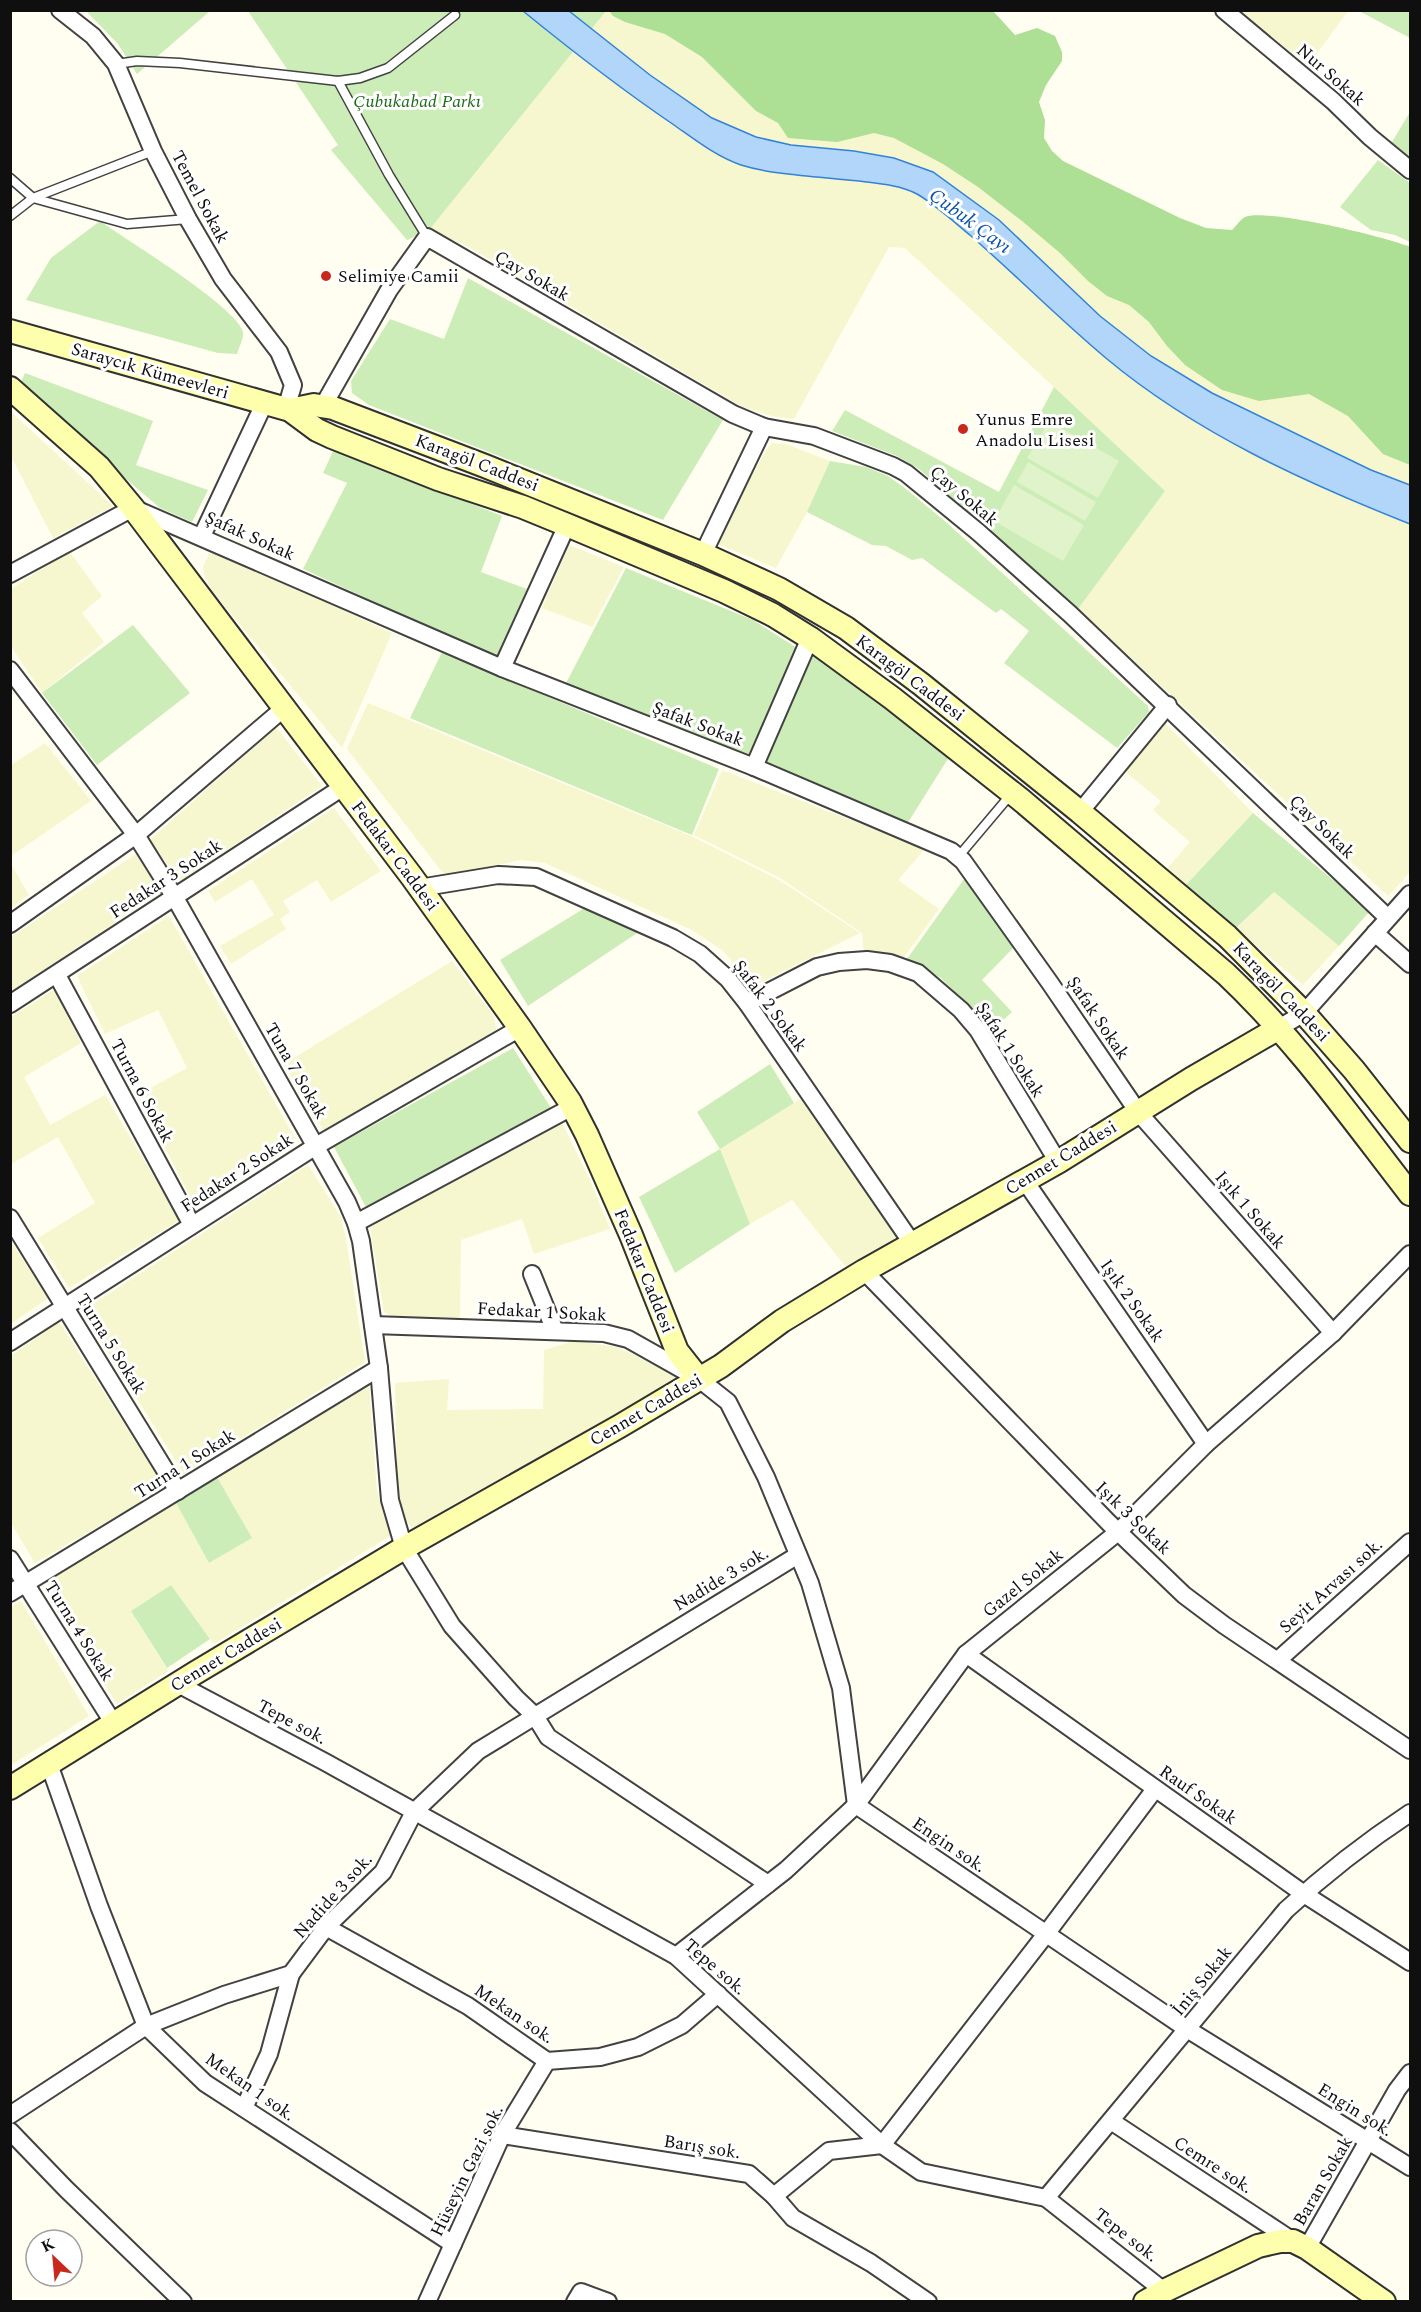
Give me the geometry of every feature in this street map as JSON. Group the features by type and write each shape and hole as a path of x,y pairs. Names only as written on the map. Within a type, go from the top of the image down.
{"main road":[{"name":"Saraycık Kümeevleri","path":"10,331 288,410"},
{"name":"Fedakar Caddesi","path":"10,388 99,467 133,508 420,888 520,1028 572,1107 587,1135 631,1235 677,1351 699,1379"},
{"name":"Karagöl Caddesi","path":"288,410 314,405 349,413 703,554 779,589 846,628 921,684 1080,812 1227,936 1304,1013 1354,1070 1410,1141"},
{"path":"288,410 317,430 332,437 438,479 523,507 724,591 773,615 810,638 892,698 1058,829 1254,1000 1279,1028 1410,1194"},
{"name":"Cennet Caddesi","path":"10,1788 404,1548 721,1366 782,1321 912,1243 1058,1162 1279,1028"},
{"path":"1154,2296 1258,2246 1280,2241 1300,2245 1384,2301"}],"street":[{"name":"Temel Sokak","path":"60,10 93,36 116,64 153,151 188,219 223,279 279,352 293,385 288,410"},
{"name":"Nur Sokak","path":"1224,10 1333,101 1370,137 1410,170"},
{"path":"323,406 389,290 427,237"},
{"name":"Çay Sokak","path":"427,237 733,414 764,427 814,436 906,473 987,540 1168,705 1388,918"},
{"path":"202,536 264,404"},
{"path":"703,554 764,427"},
{"path":"10,574 133,508"},
{"name":"Şafak Sokak","path":"133,508 502,668 754,767 937,843 958,857 1050,983 1138,1112"},
{"path":"502,668 567,525"},
{"path":"754,767 810,638"},
{"name":"Tuna 7 Sokak","path":"10,670 136,835 174,896 316,1146 356,1223 361,1242 379,1368 389,1490 404,1548 453,1626 516,1698 535,1716 548,1737 768,1884"},
{"path":"1080,812 1168,705"},
{"path":"10,924 136,835 283,709"},
{"name":"Fedakar 3 Sokak","path":"10,1004 343,788"},
{"name":"Şafak 2 Sokak","path":"420,888 498,875 536,877 673,938 700,954 728,979 747,1003 912,1243"},
{"path":"1279,1028 1304,1013 1410,894"},
{"path":"1374,933 1410,964"},
{"name":"Şafak 1 Sokak","path":"747,1003 817,967 839,962 867,960 890,963 918,973 961,1010 978,1030 1058,1162"},
{"name":"Turna 6 Sokak","path":"57,975 192,1225"},
{"name":"Fedakar 2 Sokak","path":"10,1342 64,1305 316,1146 520,1028"},
{"path":"356,1223 572,1107"},
{"name":"Işık 1 Sokak","path":"1138,1112 1333,1333"},
{"name":"Işık 2 Sokak","path":"1025,1181 1206,1444"},
{"name":"Turna 5 Sokak","path":"10,1218 178,1491"},
{"name":"Gazel Sokak","path":"676,1956 786,1870 856,1805 966,1654 1118,1532 1206,1444 1333,1333 1410,1254"},
{"name":"Işık 3 Sokak","path":"864,1272 1118,1532 1184,1595 1224,1625 1410,1750"},
{"path":"532,1274 555,1331"},
{"name":"Fedakar 1 Sokak","path":"373,1325 604,1333 628,1339 699,1379"},
{"name":"Turna 1 Sokak","path":"10,1593 379,1368"},
{"path":"699,1379 728,1402 766,1477 810,1583 841,1688 856,1805"},
{"name":"Seyit Arvası sok.","path":"1278,1660 1410,1542"},
{"name":"Nadide 3 sok.","path":"291,1974 326,1927 383,1872 414,1812 478,1751 798,1555"},
{"name":"Turna 4 Sokak","path":"10,1559 114,1724"},
{"name":"Rauf Sokak","path":"966,1654 1304,1894 1410,1962"},
{"name":"Tepe sok.","path":"178,1684 676,1956 882,2145 921,2172 1046,2198 1154,2296"},
{"name":"Mekan 1 sok.","path":"49,1764 99,1906 146,2026 205,2083 453,2244"},
{"path":"774,2196 829,2151 882,2145 1155,1789"},
{"name":"Engin sok.","path":"856,1805 1187,2029 1410,2167"},
{"name":"İniş Sokak","path":"1046,2198 1286,1910 1369,1840 1410,1813"},
{"name":"Mekan sok.","path":"326,1927 468,2006 548,2061 600,2057 638,2047 682,2025 718,1994"},
{"path":"10,2115 146,2026 224,1995 291,1974"},
{"path":"244,2108 269,2054 291,1974"},
{"name":"Hüseyin Gazi sok.","path":"427,2301 502,2135 548,2061"},
{"name":"Baran Sokak","path":"1300,2245 1410,2073"},
{"name":"Cemre sok.","path":"1111,2121 1300,2245"},
{"path":"10,2131 66,2189 183,2301"},
{"name":"Barış sok.","path":"502,2135 749,2174 774,2196 793,2218 871,2263 928,2301"},
{"path":"578,2297 608,2301"}],"lane":[{"path":"116,64 137,61 180,63 338,81 360,78 388,68 455,15"},
{"path":"338,81 389,175 427,237"},
{"path":"10,216 33,198 153,151"},
{"path":"10,178 33,198 128,224 188,219"},
{"path":"958,857 1012,794"}],"green space":[{"path":"86,11 210,11 137,74 118,44"},
{"name":"Çubukabad Parkı","path":"248,11 606,11 429,230 407,240 331,150 338,145"},
{"path":"606,11 658,11 1410,390 1410,872 1388,896 1078,609 1165,491 905,248 889,247 794,419 772,416 743,407 465,245 429,230"},
{"path":"609,11 993,11 1015,35 1037,28 1055,36 1062,52 1062,61 1046,85 1039,102 1045,120 1044,138 1052,151 1063,161 1180,218 1206,228 1232,230 1245,217 1276,216 1353,231 1410,247 1410,465 1383,454 1348,416 1309,394 1259,401 1222,390 1185,365 1149,322 1129,305 1107,296 1022,221 978,187 943,164 894,138 874,133 837,142 788,138 778,123 756,111 702,57 665,34 625,22 613,16"},
{"path":"1241,11 1348,11 1308,66"},
{"path":"1359,11 1410,11 1410,38"},
{"path":"1410,112 1410,157 1392,142"},
{"path":"1378,160 1410,183 1410,242 1395,235 1371,230 1340,207"},
{"path":"100,221 179,274 222,307 243,332 237,354 218,353 26,300 51,258"},
{"path":"468,278 723,420 663,520 369,405 352,393 351,381 390,319 444,339"},
{"path":"25,373 153,421 136,465 208,490 192,522 160,508 19,387"},
{"path":"1054,387 1165,491 1078,609 919,469 897,456 832,431 845,410 999,492"},
{"path":"10,412 113,506 53,538 11,460"},
{"path":"1049,421 1119,461 1098,498 1027,458"},
{"path":"772,443 786,444 830,461 807,512 776,568 715,543"},
{"path":"334,449 502,516 481,572 527,589 497,658 303,569 347,483 323,473"},
{"path":"830,461 866,467 888,476 906,489 946,522 1148,706 1149,712 1117,748 1004,663 1029,631 1001,609 996,613 922,558 912,560 886,546 872,545 807,512"},
{"path":"1028,462 1096,502 1085,521 1017,482"},
{"path":"1014,485 1084,525 1063,561 994,521"},
{"path":"569,545 624,567 592,627 542,608"},
{"path":"69,551 102,596 82,613 104,642 42,693 11,646 11,589"},
{"path":"215,553 229,557 392,633 342,748 213,592 205,577 203,567 209,554"},
{"path":"626,568 753,620 797,648 751,760 564,687"},
{"path":"133,625 190,693 97,765 42,693"},
{"path":"813,651 949,757 907,824 765,762"},
{"path":"442,652 719,769 692,835 410,718"},
{"path":"368,703 691,836 779,880 860,933 752,987 744,974 722,950 692,930 545,863 521,860 452,875 442,872 347,749"},
{"path":"1164,722 1253,813 1186,885 1166,870 1190,842 1153,810 1161,801 1122,769"},
{"path":"276,727 322,786 180,881 150,840"},
{"path":"45,743 91,801 11,856 11,765"},
{"path":"722,770 925,849 898,880 939,909 902,960 864,955 862,933 780,878 694,835"},
{"path":"334,808 381,871 331,902 317,880 283,901 290,912 280,919 286,929 231,964 220,946 274,915 252,879 215,902 208,891"},
{"path":"1253,813 1370,911 1339,946 1274,892 1236,928 1186,885"},
{"path":"136,854 160,893 11,991 11,937"},
{"path":"11,864 29,895 10,908"},
{"path":"964,879 1015,946 982,980 1012,1012 992,1030 941,978 907,959"},
{"path":"1274,892 1339,946 1303,985 1236,929"},
{"path":"588,906 640,931 528,1006 500,960"},
{"path":"169,916 295,1138 192,1200 138,1095 187,1068 158,1010 105,1034 77,976"},
{"path":"452,961 494,1016 496,1029 492,1035 323,1130 284,1064"},
{"path":"55,989 81,1043 24,1077 50,1125 105,1095 180,1220 69,1288 38,1238 95,1203 58,1137 11,1164 11,1017"},
{"path":"513,1048 551,1108 367,1209 334,1147"},
{"path":"770,1064 794,1103 720,1149 697,1112"},
{"path":"802,1098 897,1239 846,1267 792,1200 750,1224 720,1149"},
{"path":"551,1108 564,1127 589,1178 610,1229 534,1254 522,1219 461,1240 460,1320 399,1320 384,1312 367,1209"},
{"path":"720,1149 750,1224 675,1273 639,1197"},
{"path":"308,1165 341,1217 365,1362 184,1474 82,1311"},
{"path":"10,1240 48,1298 11,1324 10,1324"},
{"path":"59,1322 165,1488 35,1563 11,1523 11,1356"},
{"path":"574,1341 617,1347 673,1374 678,1379 412,1528 402,1509 397,1479 395,1383 449,1379 447,1410 543,1409 544,1350"},
{"path":"369,1385 377,1492 390,1536 214,1644 171,1585 131,1611 168,1671 117,1704 78,1641 82,1638 46,1582 175,1501 209,1563 252,1538 217,1477"},
{"path":"217,1477 252,1538 209,1563 175,1501"},
{"path":"171,1585 210,1639 167,1668 131,1611"},
{"path":"21,1601 89,1716 11,1765 11,1607"}],"water":[{"name":"Çubuk Çayı","path":"523,11 569,11 650,75 712,118 756,137 791,145 854,151 894,158 933,172 999,220 1100,316 1151,356 1212,393 1371,470 1410,485 1410,524 1330,491 1252,454 1214,433 1141,386 1072,329 971,236 938,208 917,194 885,185 770,172 732,162 635,98"}],"place":[{"name":"Selimiye Camii","path":"326,276"},
{"name":"Yunus Emre Anadolu Lisesi","path":"963,429"}]}
